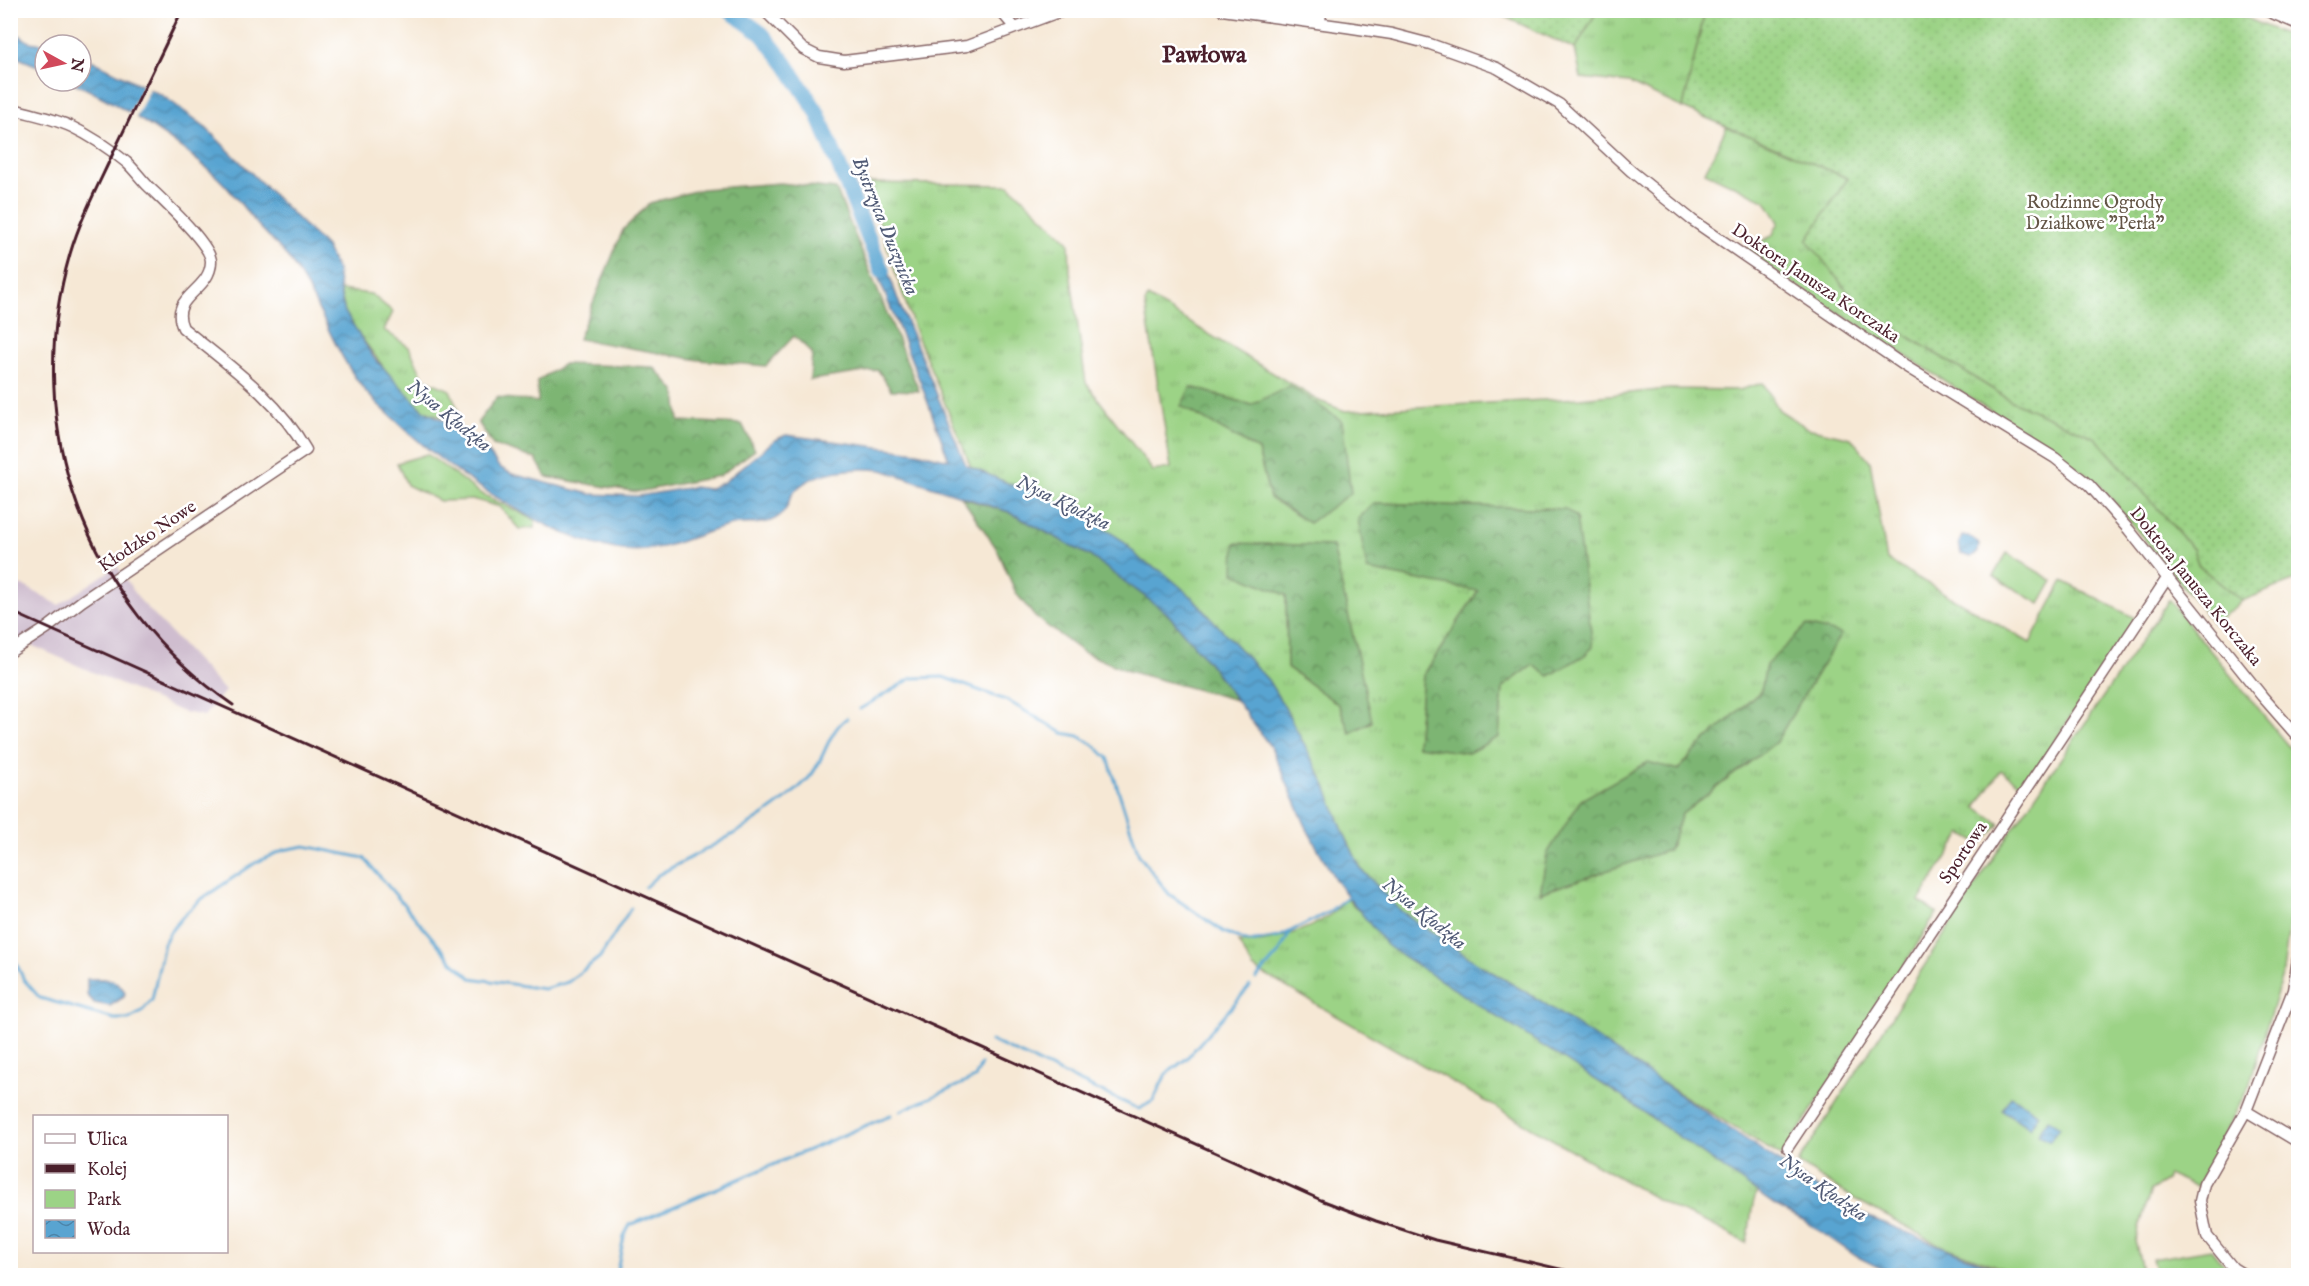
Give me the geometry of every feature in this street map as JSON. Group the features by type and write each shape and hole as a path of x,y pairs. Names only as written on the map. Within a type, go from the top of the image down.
{"street":[{"path":"764,10 803,49 819,57 844,61 967,46 1068,10"},
{"path":"1000,10 1015,27"},
{"name":"Doktora Janusza Korczaka","path":"1222,10 1392,34 1430,44 1497,69 1559,104 1631,171 1692,220 1905,366 2063,465 2089,485 2130,530 2298,737"},
{"path":"1320,23 1321,10"},
{"path":"2265,10 2298,24"},
{"name":"Kłodzko Nowe","path":"10,108 70,126 95,140 127,163 188,226 210,255 212,262 207,279 179,308 178,319 183,328 259,390 300,439 306,450 10,652"},
{"name":"Sportowa","path":"1788,1147 2168,577"},
{"path":"2246,1275 2233,1268 2207,1236 2200,1201 2204,1184 2246,1111 2296,991 2298,959"},
{"path":"2246,1111 2298,1142"},
{"path":"10,1268 13,1275"}],"shaded area":[{"path":"117,566 138,598 225,691 204,716 183,712 11,638 11,583 26,587 59,605"}],"green space":[{"name":"Rodzinne Ogrody Działkowe \"Perła\"","path":"2228,10 2298,40 2298,579 2242,601 2199,566 2193,549 2096,438 2010,400 1858,305 1807,240 1848,178 1683,108 1705,11"},
{"path":"1492,11 1597,11 1575,49"},
{"path":"1597,11 1705,11 1683,108 1629,83 1581,78 1575,49"},
{"path":"1727,126 1849,179 1858,305 2010,400 2096,438 2193,549 2199,566 2242,601 2214,624 2098,483 2058,454 1743,251 1772,236 1779,222 1766,201 1705,172"},
{"path":"780,183 836,189 919,391 891,390 878,370 810,380 812,353 794,336 766,366 699,360 578,339 623,230 650,203 702,189"},
{"path":"866,183 1009,185 1069,242 1070,271 1086,383 1153,471 1171,468 1145,303 1148,297 1319,401 1345,411 1580,398 1669,389 1739,390 1763,383 1779,410 1807,428 1851,438 1870,461 1887,560 2030,643 2063,581 2135,618 2025,787 2001,770 1976,807 2000,824 1981,844 1962,833 1919,901 1937,913 1782,1157 1656,1079 1401,911 1361,869 1343,831 1326,786 1284,706 1163,572 1142,561 1122,540 1042,494 1010,484 971,467 914,328","holes":["1191,387 1251,405 1270,498 1258,450 1182,406","1374,503 1564,509 1533,665 1503,687 1498,737 1468,753 1417,745 1423,676 1478,591 1358,519","1286,595 1372,722 1350,733 1339,705 1287,667","1766,665 1776,742 1682,814 1668,850 1541,893 1547,854 1678,770 1698,747 1762,690"]},
{"path":"340,290 371,294 393,312 384,330 409,347 424,379 450,390 458,410 447,418 424,411 396,384 352,325 345,312"},
{"path":"564,364 654,367 676,392 679,421 742,424 755,450 719,476 637,492 546,477 536,459 493,445 478,422 497,397 538,402 537,381"},
{"path":"1290,386 1342,421 1351,493 1309,523 1270,498 1258,450 1181,406 1191,387 1251,405"},
{"path":"427,454 480,493 535,520 535,528 519,529 500,507 476,500 440,501 407,485 397,463"},
{"path":"962,498 1009,512 1090,556 1117,575 1167,613 1209,663 1236,700 1128,671 1083,652 1035,617 1016,593 997,549"},
{"path":"1374,503 1565,509 1576,517 1593,647 1585,655 1549,676 1533,665 1503,687 1499,737 1468,753 1417,746 1423,676 1478,591 1367,570 1358,519"},
{"path":"1235,543 1333,546 1372,721 1350,733 1339,705 1287,667 1286,595 1234,573"},
{"path":"2007,553 2053,581 2040,604 1993,576"},
{"path":"2169,600 2298,758 2298,855 2283,972 2249,1086 2197,1187 2168,1174 2166,1181 2151,1190 2135,1241 2141,1265 2140,1275 2020,1275 1942,1246 1853,1198 1798,1163 1997,852"},
{"path":"1807,625 1841,634 1776,742 1682,814 1669,850 1540,893 1547,854 1581,800 1648,762 1679,770 1698,747 1761,691 1766,665"},
{"path":"1347,897 1354,906 1503,1019 1618,1094 1757,1192 1746,1243 1672,1208 1253,968 1238,942 1260,942 1299,931 1331,914"},
{"path":"2211,1249 2230,1273 2235,1275 2157,1275 2152,1259"}],"water":[{"path":"11,33 33,42 33,64 11,55"},
{"path":"93,61 163,96 203,125 326,247 337,270 345,312 374,358 424,411 464,430 486,449 499,467 512,474 590,494 639,496 693,487 708,489 724,482 775,440 786,435 917,452 949,460 867,249 882,255 900,305 966,465 1010,484 1042,494 1082,514 1122,540 1142,561 1163,572 1191,596 1268,680 1326,786 1343,831 1361,869 1401,911 1480,965 1539,1000 1849,1209 2012,1275 1894,1275 1856,1256 1805,1221 1775,1205 1618,1094 1387,946 1336,881 1308,831 1272,749 1209,663 1167,613 1090,556 1009,512 882,470 847,470 823,475 802,485 791,496 783,513 769,522 723,527 667,546 638,551 609,548 570,536 503,502 423,445 367,393 345,362 292,263 228,188 184,150 93,92"},
{"path":"1962,536 1972,538 1979,544 1978,552 1971,557 1961,554 1959,543"},
{"path":"87,979 113,981 125,992 124,997 110,1006 94,1003 87,995"},
{"path":"2011,1096 2039,1114 2030,1128 2002,1110"},
{"path":"2048,1119 2059,1127 2050,1141 2038,1134"}],"pier":[{"path":"144,82 151,86 135,120 128,116"}],"waterway":[{"name":"Bystrzyca Dusznicka","path":"729,10 762,34 786,64 817,112 882,271"},
{"path":"860,709 912,678 943,677 1008,701 1063,733 1079,736 1094,745 1108,758 1139,855 1169,894 1224,932 1249,942 1279,937 1329,912 1349,896"},
{"path":"645,887 658,875 755,821 791,795 813,773 834,731 847,718"},
{"path":"10,950 24,980 40,998 114,1019 129,1019 140,1013 152,1000 164,943 184,915 200,900 255,863 283,850 305,846 364,858 452,961 471,978 544,989 568,982 600,957 631,908"},
{"path":"1256,979 1279,953 1290,932"},
{"path":"991,1041 1139,1109 1153,1101 1166,1074 1186,1059 1250,986"},
{"path":"900,1111 975,1078 981,1064"},
{"path":"616,1276 624,1236 630,1225 891,1115"}],"railway":[{"path":"182,10 74,240 57,319 54,383 61,446 78,506 104,563 138,616 182,664 233,705"},
{"path":"10,611 1321,1200 1435,1240 1590,1276"}],"district":[{"name":"Pawłowa","path":"1204,55"}],"water label":[{"name":"Nysa Kłodzka","path":"449,416"},
{"name":"Nysa Kłodzka","path":"1063,503"},
{"name":"Nysa Kłodzka","path":"1424,914"},
{"name":"Nysa Kłodzka","path":"1823,1188"}]}
